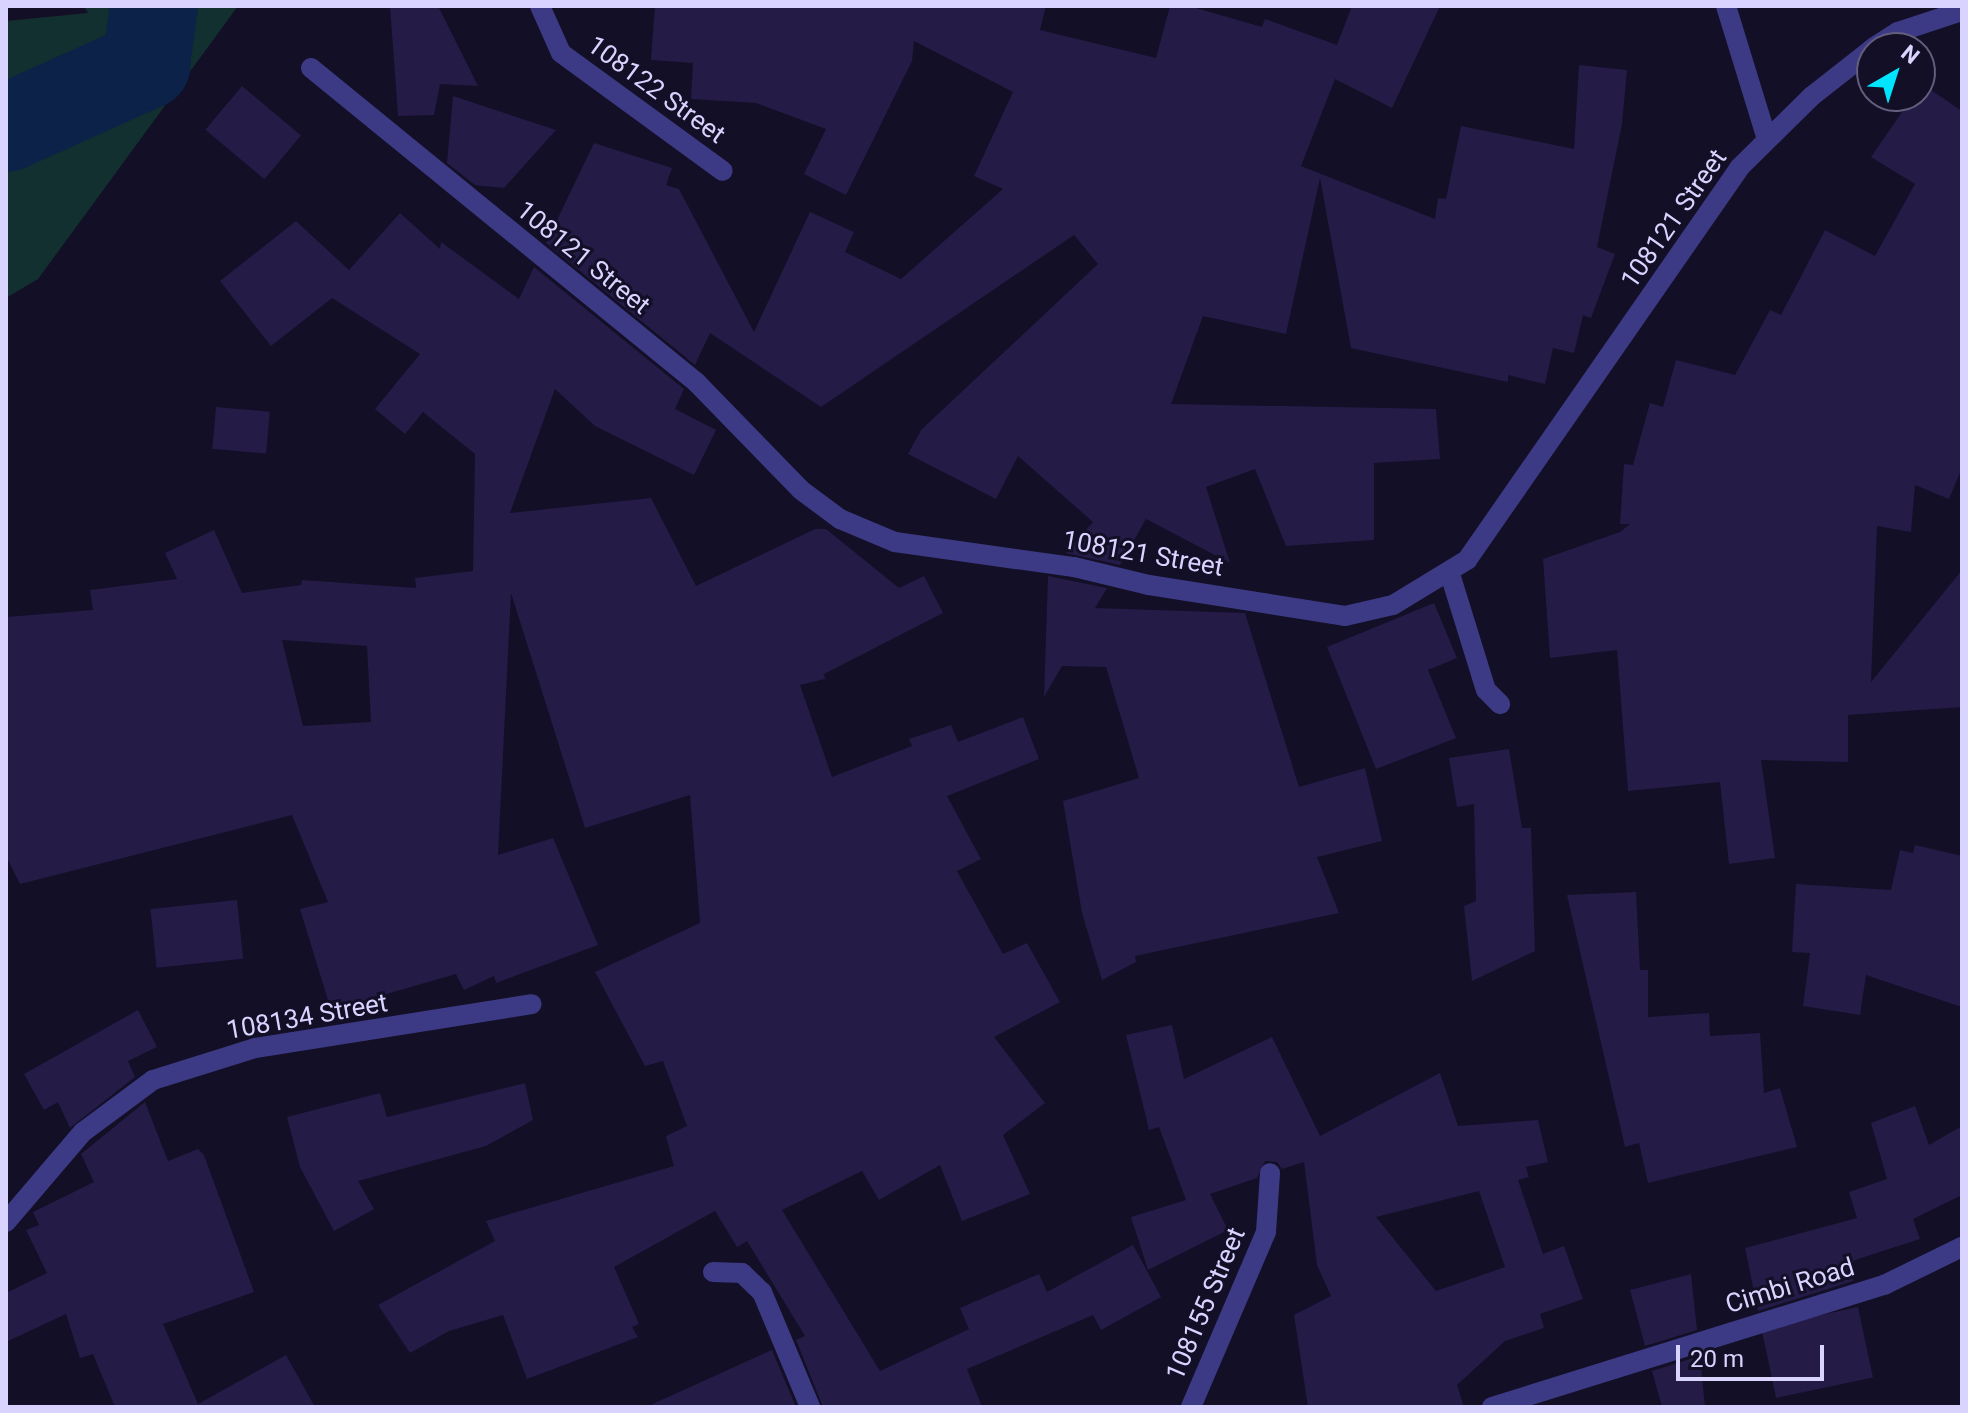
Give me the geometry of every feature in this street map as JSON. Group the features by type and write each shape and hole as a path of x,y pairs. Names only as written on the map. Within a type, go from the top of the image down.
{"street":[{"name":"108122 Street","path":"540,6 561,53 723,171"},
{"path":"1726,6 1767,139"},
{"name":"108121 Street","path":"1898,32 1962,11"},
{"name":"108121 Street","path":"311,68 697,383 821,507 877,537 1331,615 1385,608 1450,574 1467,560 1579,402 1719,194 1767,139 1856,63"},
{"path":"1450,574 1486,690 1500,704"},
{"name":"108134 Street","path":"6,1222 83,1132 153,1080 255,1048 532,1004"},
{"name":"108155 Street","path":"1191,1407 1266,1232 1270,1173"},
{"name":"Cimbi Road","path":"1492,1407 1884,1285 1962,1247"},
{"path":"713,1272 742,1273 762,1292 810,1407"}],"green space":[{"path":"84,6 238,6 38,279 6,298 6,21 88,13"}],"building":[{"path":"390,6 438,6 478,86 440,84 434,115 398,116"},
{"path":"655,6 1046,6 1040,30 1156,58 1170,6 1189,6 1262,27 1265,19 1337,45 1352,6 1440,6 1392,108 1335,79 1301,166 1435,219 1438,198 1446,199 1461,126 1574,149 1579,65 1627,70 1622,124 1597,247 1615,254 1591,318 1583,315 1574,353 1553,348 1545,384 1508,375 1508,382 1351,348 1320,178 1286,334 1203,316 1171,404 1436,409 1440,459 1374,463 1374,540 1286,546 1255,469 1206,487 1230,563 1146,519 1120,565 1066,553 1093,522 1018,456 996,499 908,454 921,430 1098,264 1074,235 821,407 710,333 695,365 546,243 594,143 672,168 666,185 679,189 754,332 810,212 854,232 845,252 901,279 1003,189 974,176 1013,92 914,41 912,61 846,195 804,174 826,129 756,103 691,99 693,63 651,60"},
{"path":"242,86 301,135 264,179 205,130"},
{"path":"1936,93 1962,111 1962,468 1949,499 1915,485 1911,532 1877,526 1871,682 1962,570 1962,707 1848,715 1848,762 1761,760 1775,858 1729,864 1720,782 1628,791 1617,650 1550,658 1543,559 1620,532 1630,524 1620,524 1624,464 1633,465 1650,403 1663,407 1676,360 1735,375 1770,310 1781,315 1825,230 1875,256 1915,184 1871,157 1902,112 1936,112"},
{"path":"453,96 556,130 504,188 475,185 447,163"},
{"path":"400,213 440,249 441,242 519,299 534,267 684,389 675,409 716,430 694,475 595,426 555,389 510,513 651,498 696,586 815,529 826,529 899,588 924,576 943,613 824,674 825,679 800,685 832,777 912,746 909,739 951,725 958,742 1023,717 1039,759 947,796 981,859 957,871 1003,954 1027,943 1060,1002 994,1037 1045,1103 1003,1135 1030,1194 962,1221 940,1165 879,1200 862,1171 782,1210 880,1371 969,1329 960,1308 1039,1274 1047,1292 1133,1245 1161,1297 1101,1330 1093,1315 967,1369 982,1407 823,1407 796,1340 805,1336 747,1241 737,1247 715,1211 614,1267 639,1324 632,1327 638,1337 527,1379 503,1315 449,1331 410,1353 378,1305 495,1241 486,1221 674,1166 666,1136 687,1126 663,1061 645,1066 595,972 700,923 690,795 585,828 511,593 498,855 553,838 598,945 496,983 494,976 464,990 456,974 331,1010 300,909 328,902 292,815 20,884 6,856 6,617 93,610 90,590 177,579 165,553 214,530 242,593 301,585 302,580 416,588 415,578 473,571 475,454 423,412 405,434 375,409 420,354 332,298 271,346 220,281 296,221 349,270","holes":["282,640 367,646 371,722 303,726"]},
{"path":"216,407 270,412 266,454 212,449"},
{"path":"1048,576 1107,588 1095,608 1245,613 1299,787 1365,768 1382,841 1317,857 1339,913 1135,956 1136,962 1102,980 1082,913 1063,801 1139,778 1106,667 1062,666 1044,697"},
{"path":"1434,603 1457,658 1428,670 1456,738 1376,769 1327,647"},
{"path":"1509,749 1522,828 1531,828 1535,951 1472,981 1464,906 1476,901 1474,804 1457,807 1449,758"},
{"path":"1915,845 1962,856 1962,1007 1866,975 1860,1015 1803,1006 1810,953 1792,952 1796,884 1891,890 1900,850 1913,853"},
{"path":"1636,892 1640,970 1648,970 1648,1017 1709,1013 1710,1036 1760,1033 1764,1093 1780,1088 1797,1147 1648,1183 1639,1143 1625,1147 1567,895"},
{"path":"237,900 243,959 157,968 150,909"},
{"path":"138,1010 157,1047 128,1061 135,1077 70,1128 58,1102 44,1110 24,1074"},
{"path":"1172,1025 1184,1079 1272,1037 1320,1136 1440,1073 1458,1126 1538,1120 1548,1162 1526,1167 1529,1177 1518,1180 1543,1254 1564,1246 1583,1299 1540,1314 1544,1328 1505,1341 1457,1385 1464,1407 1308,1407 1294,1315 1331,1296 1317,1265 1304,1162 1282,1169 1277,1162 1265,1161 1257,1178 1210,1194 1228,1230 1148,1270 1131,1217 1186,1200 1159,1127 1149,1130 1126,1035","holes":["1479,1191 1505,1267 1436,1291 1376,1217"]},
{"path":"525,1083 533,1120 486,1146 358,1181 374,1209 334,1231 300,1167 287,1117 380,1093 387,1117"},
{"path":"145,1102 168,1161 198,1149 204,1155 254,1292 163,1324 198,1404 286,1355 315,1407 115,1407 93,1354 80,1358 66,1314 6,1342 6,1293 47,1273 26,1230 39,1225 33,1212 94,1182 81,1154"},
{"path":"1915,1106 1929,1145 1962,1126 1962,1195 1913,1219 1920,1239 1855,1260 1850,1266 1853,1281 1758,1311 1745,1248 1857,1218 1849,1192 1887,1179 1871,1123"},
{"path":"1691,1274 1697,1330 1645,1346 1630,1290"},
{"path":"1858,1307 1873,1377 1776,1398 1761,1328"},
{"path":"772,1350 796,1407 646,1407"},
{"path":"1700,1356 1705,1407 1662,1407 1652,1371"}],"waterway":[{"path":"6,128 146,65 154,6"}]}
